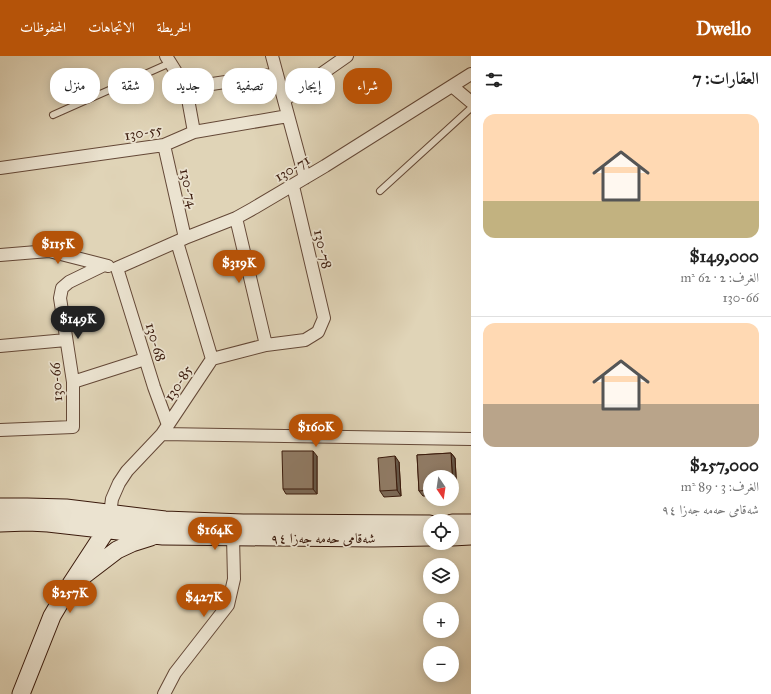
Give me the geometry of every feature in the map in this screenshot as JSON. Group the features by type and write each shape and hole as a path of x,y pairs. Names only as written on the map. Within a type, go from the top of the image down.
{"main road":[{"name":"شەقامی حەمە جەزا ٩٤","path":"0,507 66,508 163,536 423,537"},
{"name":"شەقامی حەمە جەزا ٩٤","path":"0,523 165,520 243,523 423,524"},
{"path":"21,694 52,616 108,521"},
{"path":"459,523 471,523"},
{"path":"71,584 88,573 117,550 147,538 163,536"},
{"path":"459,536 471,536"}],"street":[{"path":"272,56 275,68"},
{"path":"284,100 347,56"},
{"path":"168,59 174,68"},
{"path":"277,74 305,178"},
{"name":"130-71","path":"117,268 236,218 326,166 471,74"},
{"path":"452,86 471,102"},
{"path":"189,104 194,132"},
{"name":"130-55","path":"0,168 164,145 194,132 288,116"},
{"name":"130-74","path":"164,145 181,240 212,359"},
{"name":"130-78","path":"293,186 324,318"},
{"path":"236,218 266,345"},
{"path":"0,255 49,250 117,268"},
{"name":"130-66","path":"0,430 73,427 72,382 60,298 62,288 70,282 104,265"},
{"name":"130-68","path":"117,268 154,387 165,430"},
{"name":"130-85","path":"108,521 112,499 119,483 165,430 212,359 266,345 305,340 318,332 324,318"},
{"path":"0,346 66,340"},
{"path":"72,382 145,359"},
{"path":"165,430 471,439"},
{"path":"164,694 176,673 228,605 234,579 233,537"}],"lane":[{"path":"53,115 168,59"},
{"path":"380,190 471,108"}],"building":[{"path":"282,451 313,451 313,489 283,489"},
{"path":"451,453 452,470 423,470 423,491 419,491 417,455"},
{"path":"395,456 397,490 380,491 378,458"}]}
